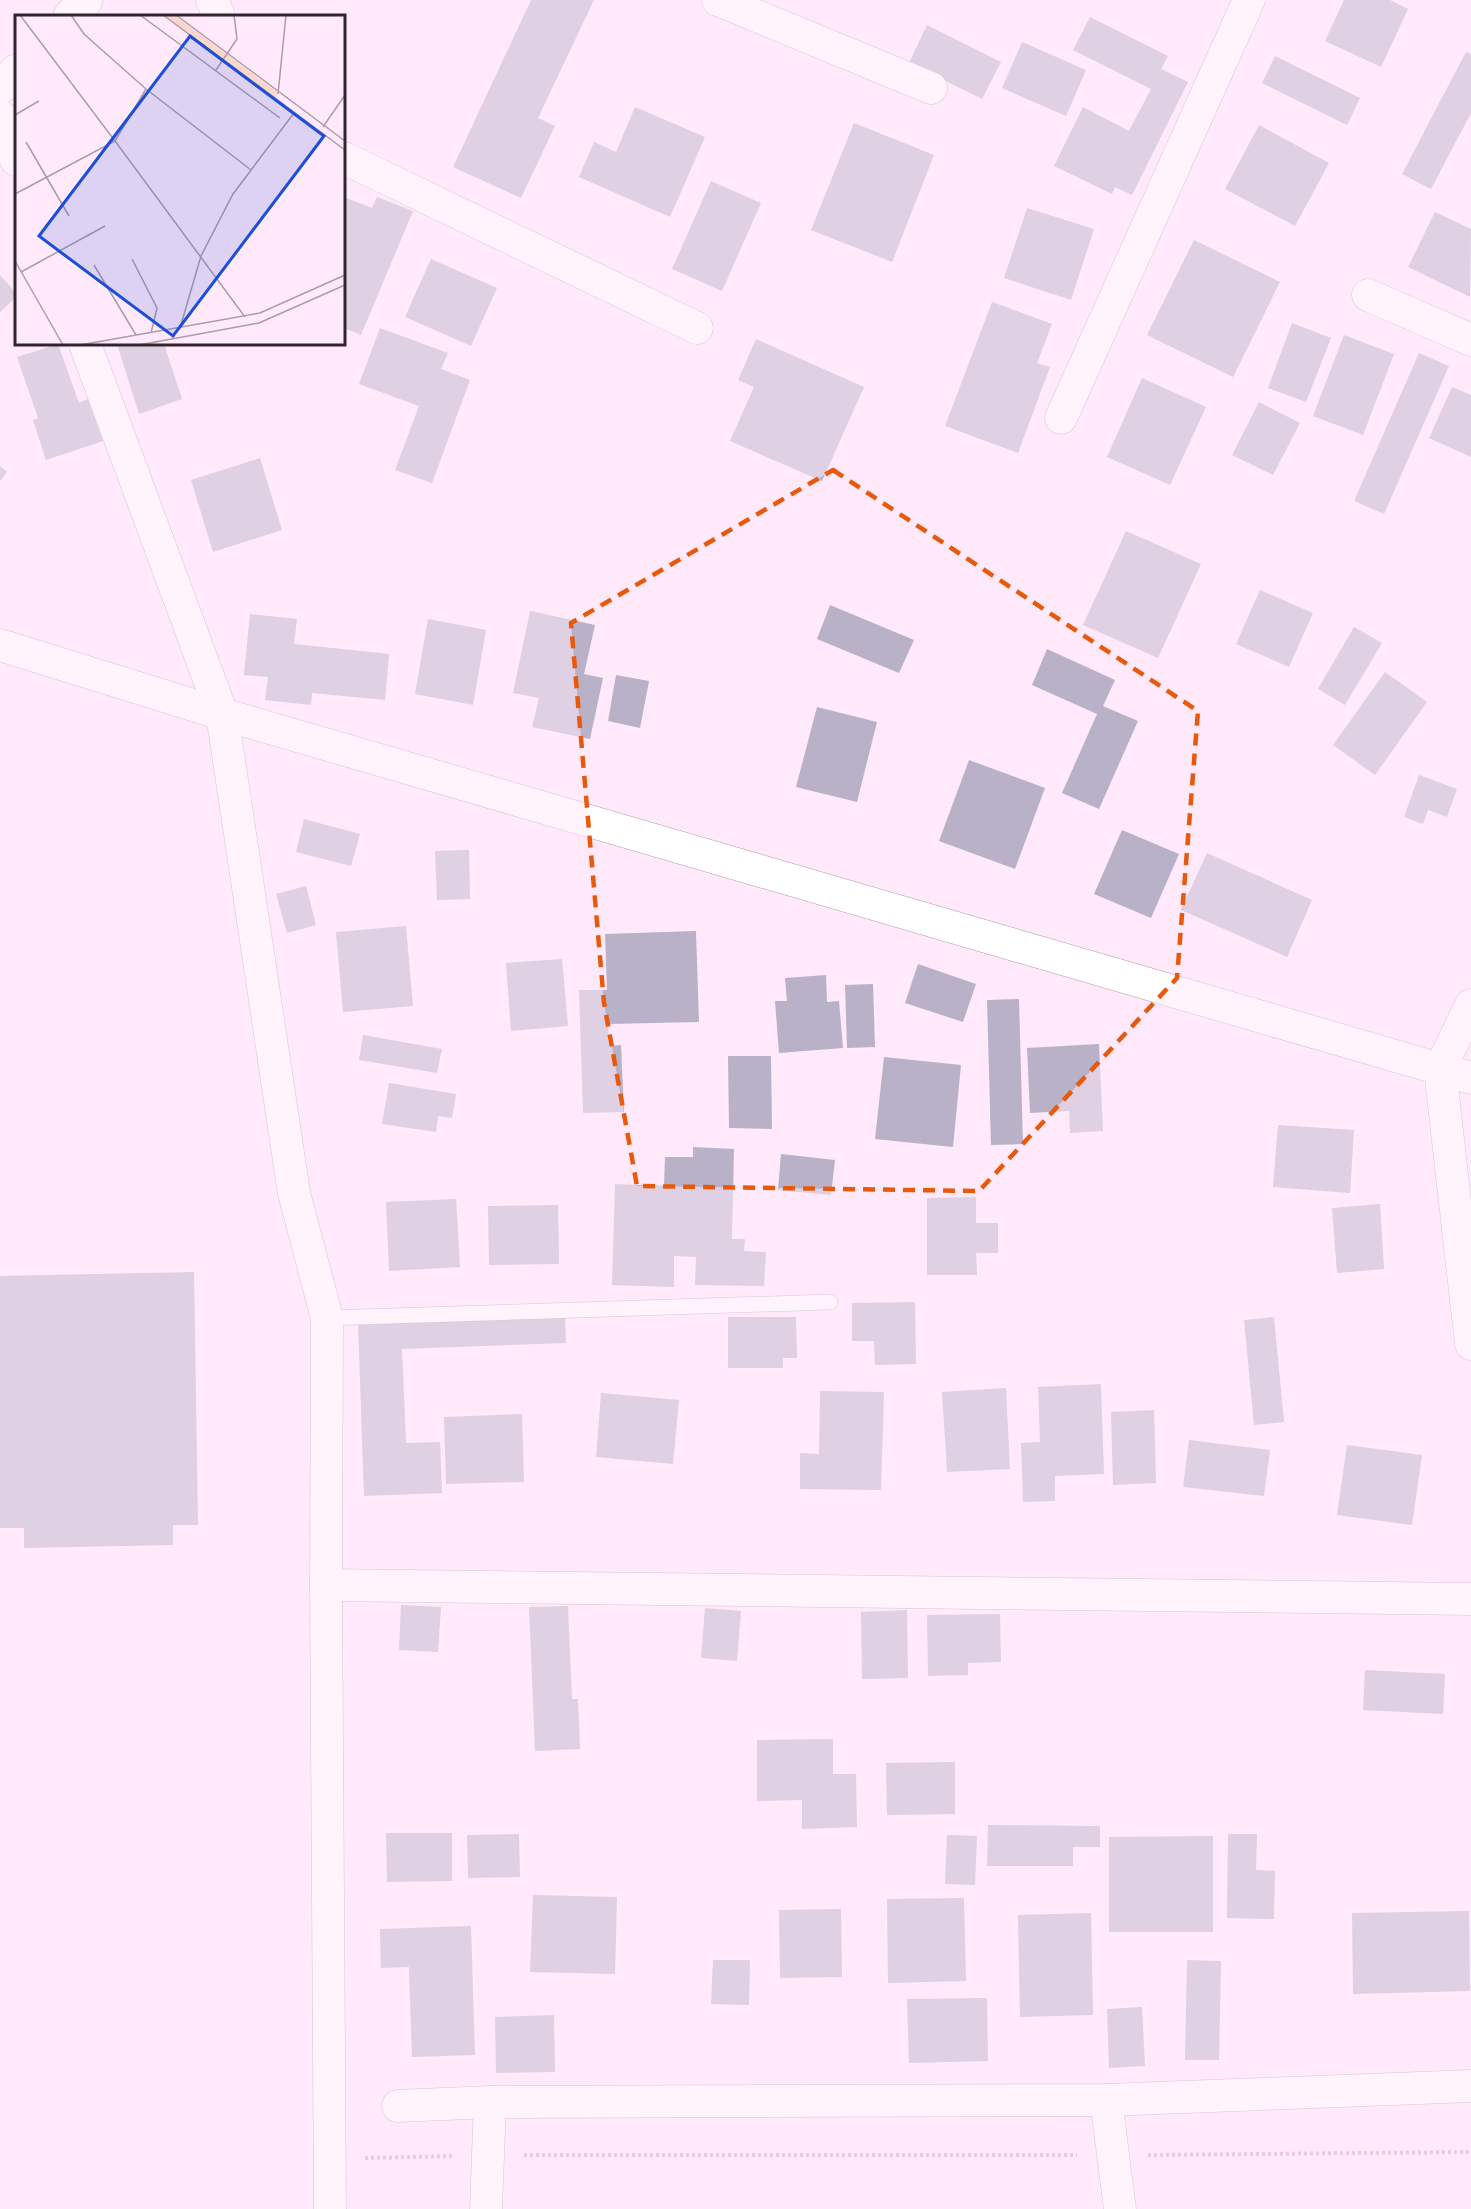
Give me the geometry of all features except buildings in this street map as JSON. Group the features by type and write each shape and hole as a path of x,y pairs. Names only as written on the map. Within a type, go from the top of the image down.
{"street":[{"path":"71,15 86,0"},
{"path":"212,0 219,15"},
{"path":"718,0 931,88"},
{"path":"1061,418 1249,0"},
{"path":"0,88 15,72"},
{"path":"0,116 15,157"},
{"path":"345,158 698,328"},
{"path":"1368,295 1471,340"},
{"path":"85,345 222,714 294,1193 327,1318 326,1585 330,2209"},
{"path":"0,645 222,714 1471,1078"},
{"path":"1471,1005 1440,1069 1471,1344"},
{"path":"326,1585 1471,1599"},
{"path":"398,2106 490,2102 1106,2100 1471,2086"},
{"path":"1106,2100 1120,2209"},
{"path":"486,2209 490,2102"}],"lane":[{"path":"327,1318 830,1302"}],"path":[{"path":"329,2159 488,2155 1113,2156 1471,2152"}],"highlighted area":[{"path":"833,470 1198,711 1177,978 979,1191 637,1186 604,1003 571,623"}]}
